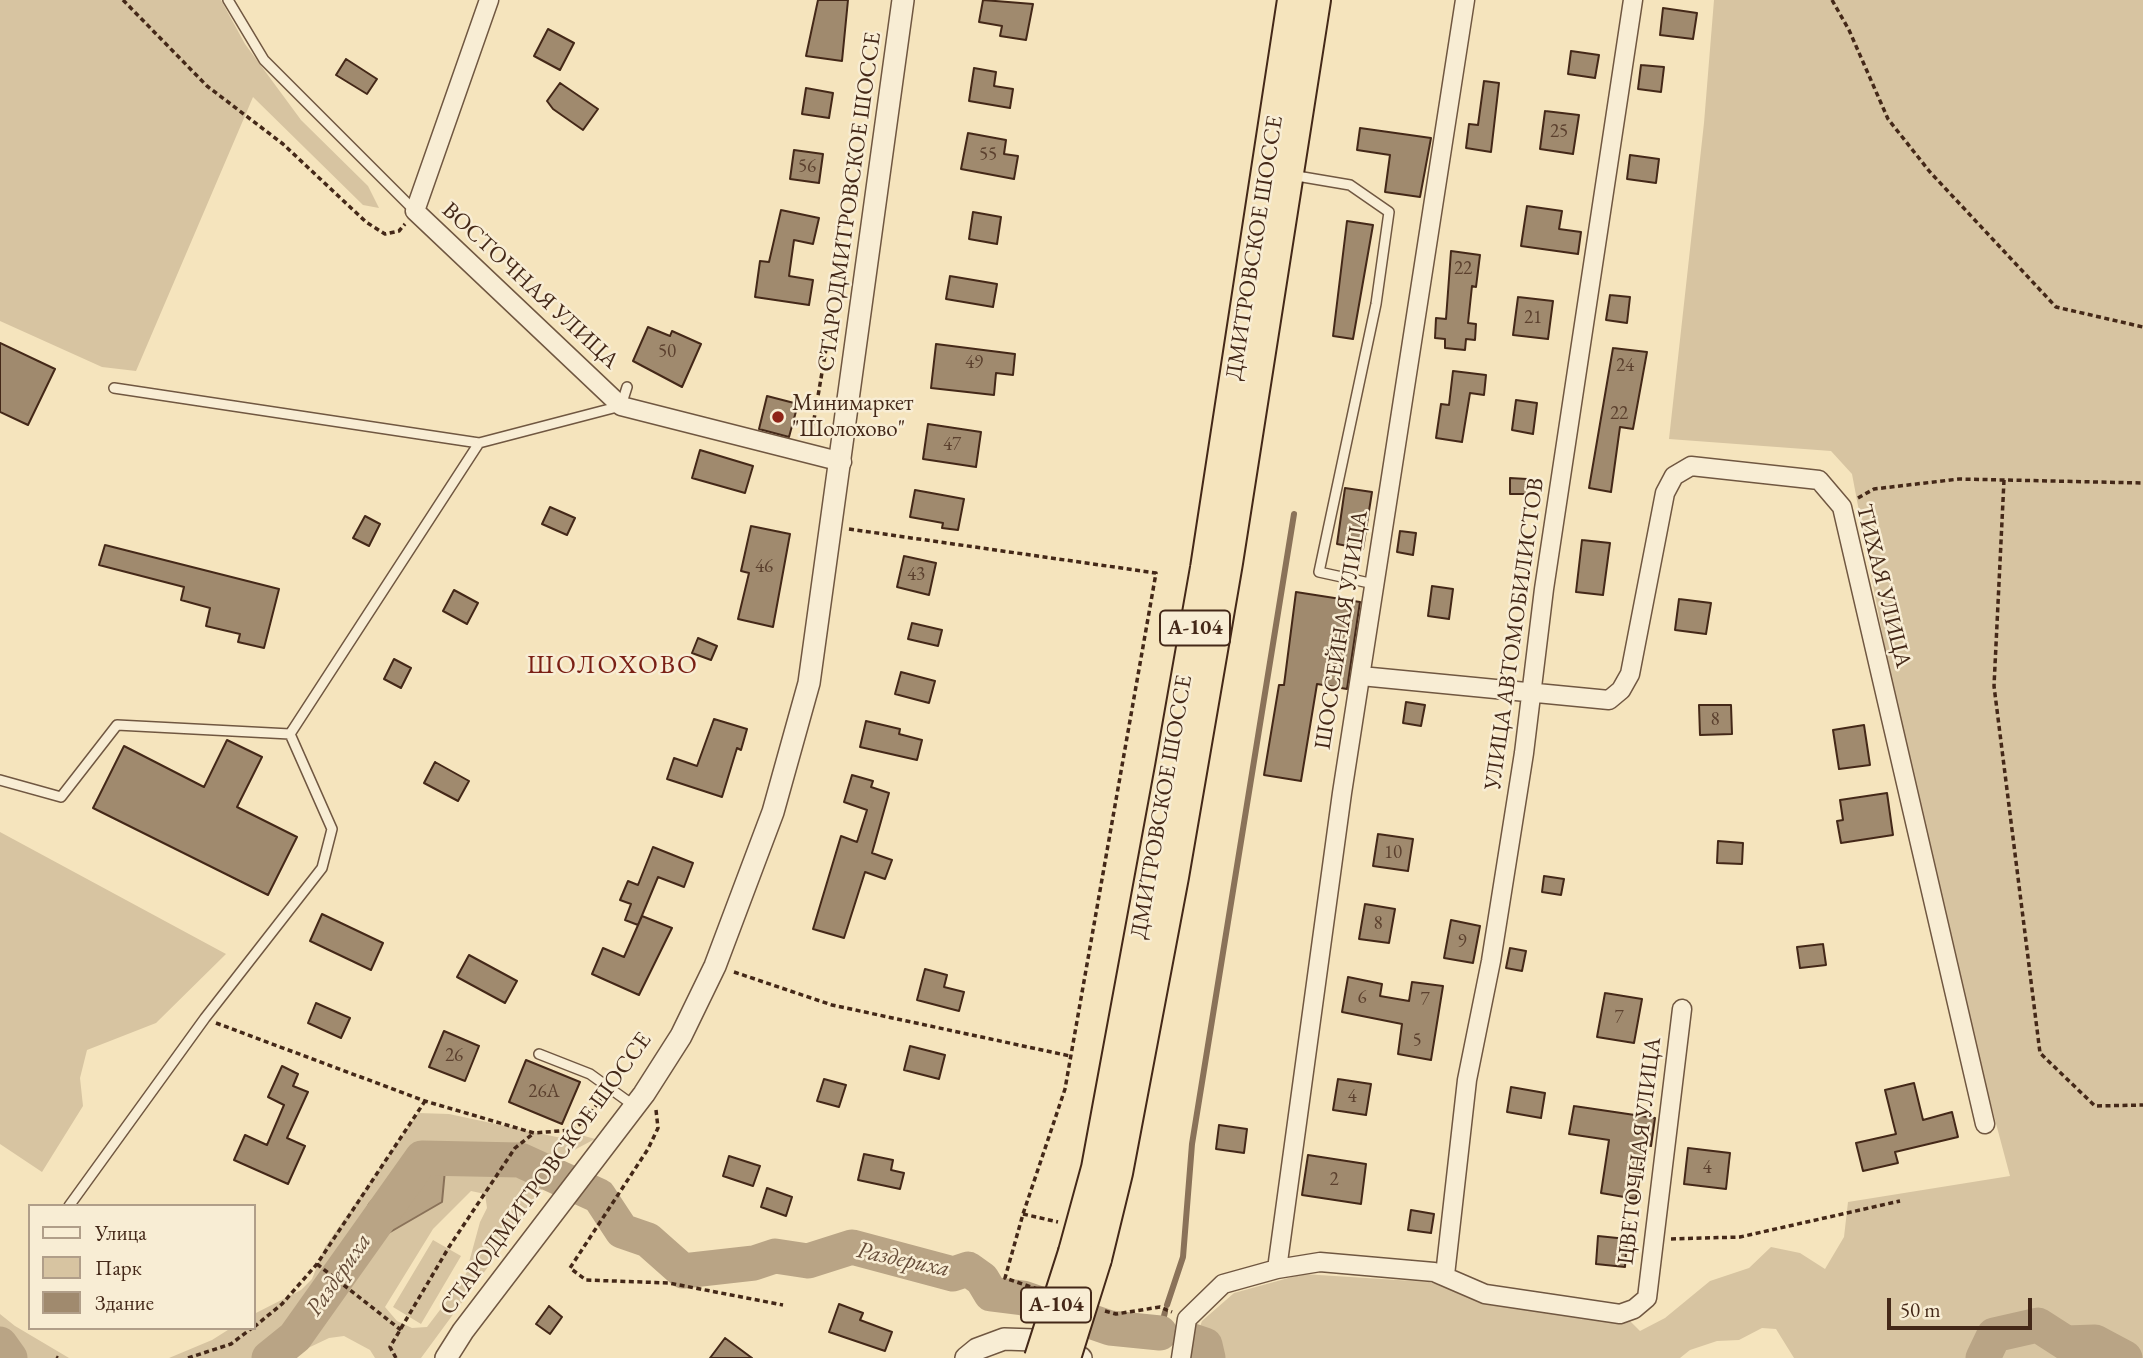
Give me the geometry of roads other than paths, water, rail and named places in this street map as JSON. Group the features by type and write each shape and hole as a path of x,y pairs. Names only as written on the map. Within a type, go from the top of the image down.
{"highway":[{"name":"ДМИТРОВСКОЕ ШОССЕ","path":"1066,1358 1085,1255 1098,1155 1186,674 1292,0"},
{"name":"ДМИТРОВСКОЕ ШОССЕ","path":"1039,1358 1118,1172 1174,877 1289,175 1315,0"}],"street":[{"name":"ВОСТОЧНАЯ УЛИЦА","path":"489,0 415,211 621,406"},
{"name":"СТАРОДМИТРОВСКОЕ ШОССЕ","path":"446,1358 463,1331 639,1100 681,1036 715,966 773,812 805,696 833,527 903,0"},
{"name":"ШОССЕЙНАЯ УЛИЦА","path":"1277,1269 1342,793 1465,0"},
{"name":"УЛИЦА АВТОМОБИЛИСТОВ","path":"1446,1275 1467,1080 1491,961 1633,0"},
{"path":"621,406 842,462"},
{"name":"ТИХАЯ УЛИЦА","path":"1361,676 1609,700 1621,690 1630,674 1665,493 1674,476 1691,466 1819,480 1842,507 1985,1124"},
{"name":"ЦВЕТОЧНАЯ УЛИЦА","path":"1446,1275 1485,1294 1620,1314 1634,1310 1647,1298 1682,1009"},
{"path":"1181,1358 1187,1319 1223,1284 1277,1269 1320,1262 1446,1275"},
{"path":"966,1358 984,1345 1004,1339 1034,1340 1081,1358"}],"lane":[{"path":"228,0 264,60 415,211"},
{"path":"1289,175 1350,185 1389,212 1376,304 1319,572 1374,584"},
{"path":"114,388 479,443 621,406 627,387"},
{"path":"290,734 479,443"},
{"path":"0,780 61,797 117,725 290,734"},
{"path":"70,1204 205,1018 321,867 332,829 290,734"},
{"path":"539,1054 590,1074 609,1088 639,1100"}],"waterway":[{"path":"1167,1305 1183,1257 1192,1144 1294,514"},
{"name":"Раздериха","path":"269,1358 295,1337 422,1158 520,1160 599,1196 622,1231 648,1240 683,1271 754,1263 775,1256 808,1261 852,1247 953,1274 968,1269 982,1279 991,1294 1023,1298 1110,1328 1160,1333"},
{"path":"1160,1333 1165,1312"},
{"name":"Раздериха","path":"1983,1358 1994,1335 2038,1325 2066,1343 2095,1342 2125,1358"},
{"name":"Раздериха","path":"1190,1340 1205,1345 1208,1358"},
{"name":"Раздериха","path":"0,1344 10,1358"}],"place":[{"name":"Минимаркет \"Шолохово\"","path":"778,417"}],"district":[{"name":"ШОЛОХОВО","path":"613,666"}]}
